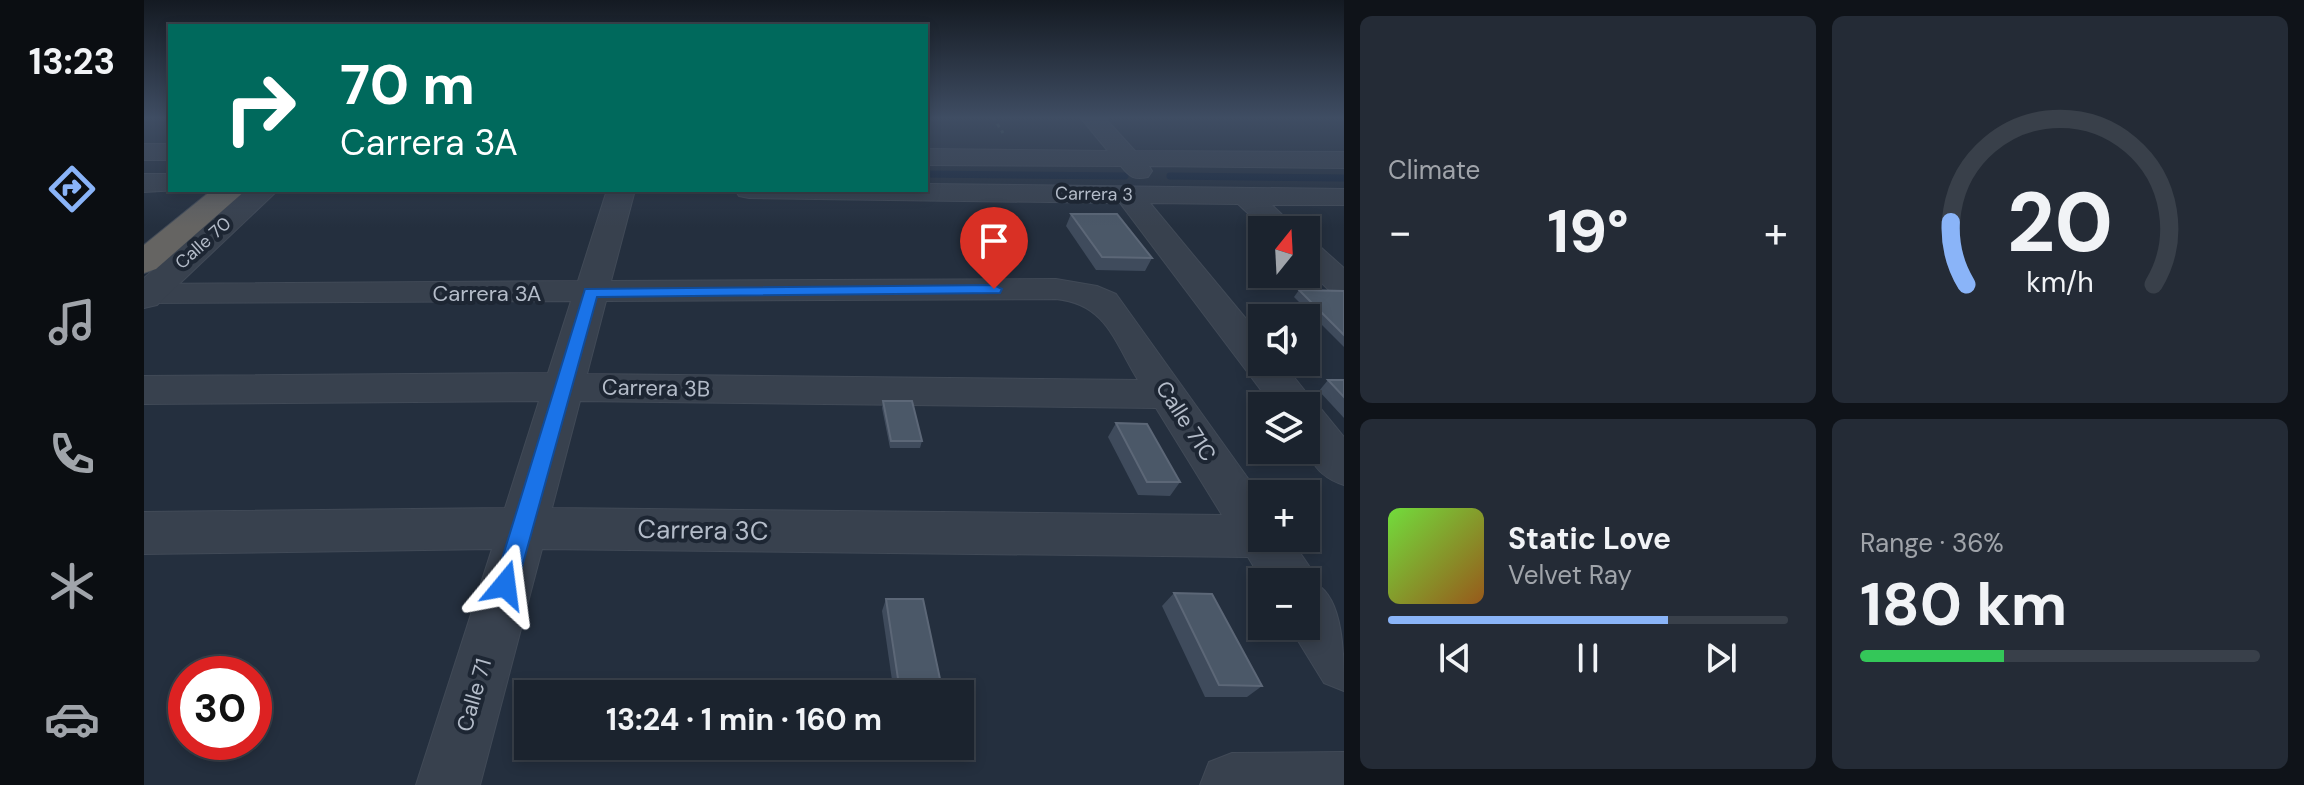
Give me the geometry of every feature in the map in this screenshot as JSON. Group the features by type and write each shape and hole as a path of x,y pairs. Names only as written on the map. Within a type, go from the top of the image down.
{"highway":[{"path":"145,284 229,192"}],"street":[{"path":"1124,154 1144,195 1285,392"},
{"name":"Carrera 3","path":"928,157 1344,160"},
{"path":"144,183 168,183"},
{"name":"Calle 70","path":"145,284 260,192"},
{"name":"Calle 71","path":"448,785 620,192"},
{"name":"Carrera 3","path":"907,192 1344,197"},
{"path":"1246,196 1268,216"},
{"path":"1320,264 1344,286"},
{"name":"Carrera 3A","path":"145,284 590,292 1056,289 1083,291 1100,297 1110,306"},
{"name":"Calle 71C","path":"1110,306 1248,516"},
{"name":"Carrera 3B","path":"144,390 563,387 1167,394"},
{"path":"1320,438 1344,468"},
{"name":"Carrera 3C","path":"144,533 522,528 1248,537"},
{"path":"1320,626 1344,663"},
{"path":"1232,785 1344,784"}],"building":[{"path":"1071,214 1117,214 1152,258 1102,257"},
{"path":"1299,290 1344,291 1344,335 1320,311 1320,304 1313,304"},
{"path":"1328,380 1344,380 1344,397"},
{"path":"883,401 912,401 922,441 891,441"},
{"path":"1116,423 1147,424 1180,482 1147,482"},
{"path":"1174,593 1212,594 1262,686 1219,685"},
{"path":"886,599 923,599 940,680 898,680"}],"waterway":[{"path":"928,174 1125,176"},
{"path":"1170,176 1344,178"}],"route":[{"path":"505,585 590,292 994,289"}]}
